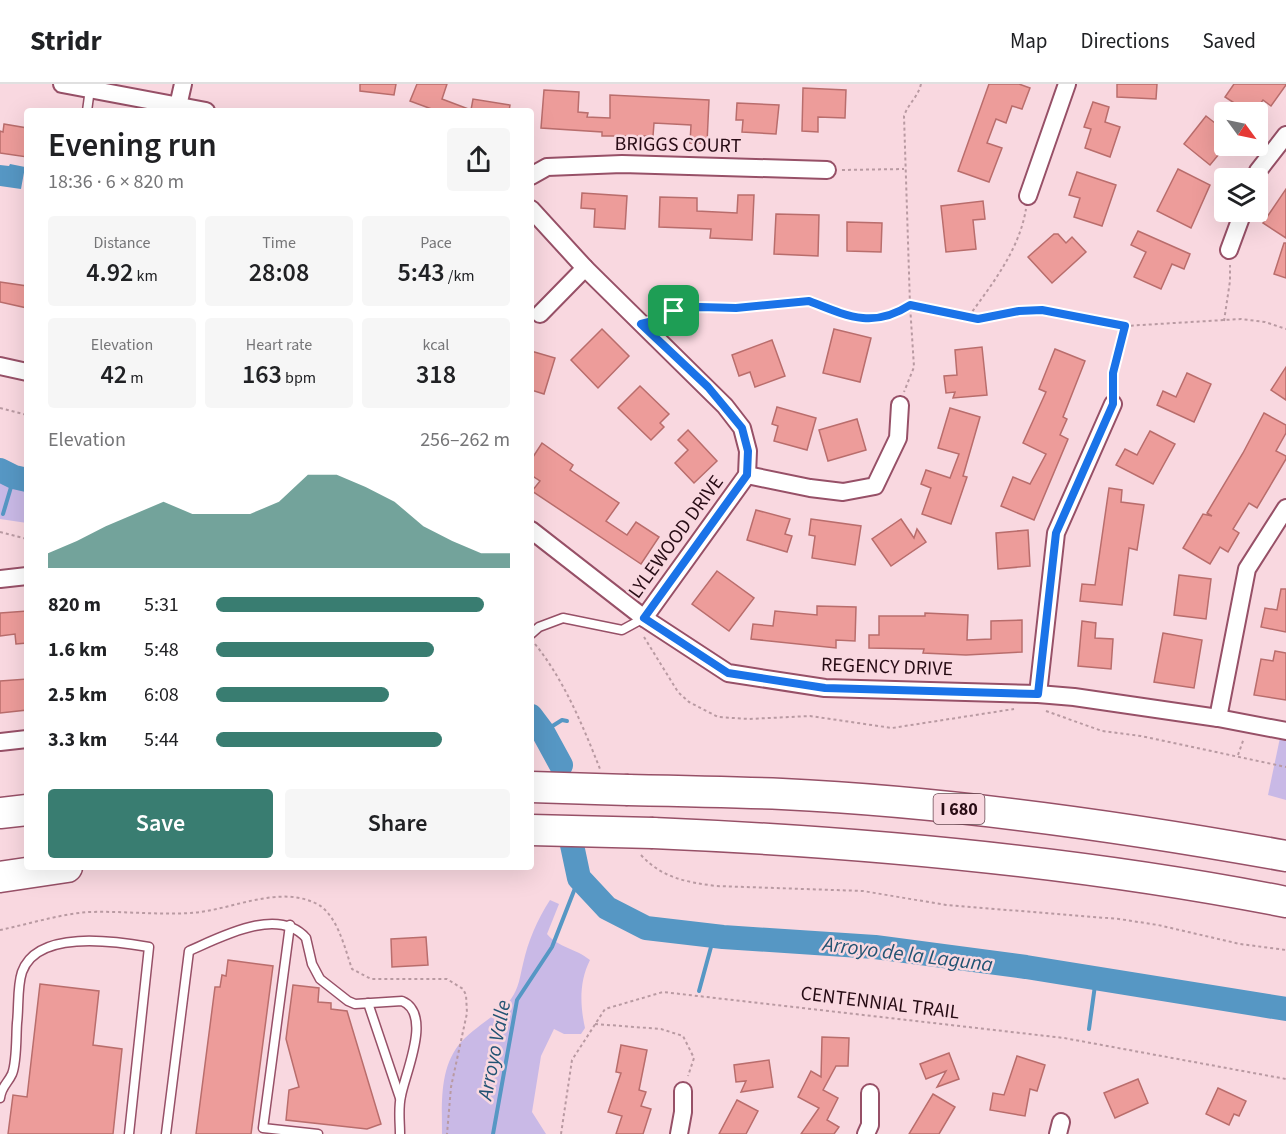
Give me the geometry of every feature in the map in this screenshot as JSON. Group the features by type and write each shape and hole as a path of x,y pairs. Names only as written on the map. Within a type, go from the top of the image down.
{"highway":[{"name":"I 680","path":"534,787 783,794 994,812 1169,836 1286,856"},
{"path":"0,813 24,810"},
{"name":"I 680","path":"534,830 779,838 991,858 1096,871 1286,902"},
{"path":"0,858 24,855"},
{"path":"0,877 47,870"}],"street":[{"path":"62,84 189,108"},
{"path":"178,106 183,84"},
{"path":"1028,196 1068,84"},
{"path":"1260,168 1286,135"},
{"name":"BRIGGS COURT","path":"534,174 547,167 622,164 827,171"},
{"name":"LYLEWOOD DRIVE","path":"534,212 585,268 708,387 742,428 748,451 747,475 644,618"},
{"path":"1229,250 1239,222"},
{"path":"540,314 585,268"},
{"path":"0,366 24,371"},
{"path":"1039,701 1056,533 1113,404"},
{"path":"747,475 810,488 843,492 875,486 898,438 900,405"},
{"path":"1218,718 1247,569 1286,508"},
{"name":"REGENCY DRIVE","path":"534,532 644,618 728,673 825,688 1039,701 1218,718 1286,731"},
{"path":"0,579 24,576"},
{"path":"0,742 24,739"},
{"path":"679,1134 683,1112 683,1090"},
{"path":"866,1134 870,1125 870,1094"}],"lane":[{"path":"87,108 90,89"},
{"path":"534,631 538,627 562,618 622,630 644,618"},
{"path":"166,1134 189,951 226,934 280,923 290,925 306,938 312,964 320,979 348,1001 355,1004 402,1000 412,1008 416,1017 414,1045 400,1098 400,1134"},
{"path":"290,925 263,1128 318,1134"},
{"path":"0,1098 1,1090 12,1074 22,972 34,953 50,946 81,941 116,942 149,947 129,1134"},
{"path":"368,1003 400,1098"}],"path":[{"path":"900,405 914,367 904,169 904,116 907,107 917,96 921,84"},
{"path":"827,171 904,169"},
{"path":"969,316 1009,259 1023,228 1028,196"},
{"path":"1224,321 1230,281 1229,250"},
{"path":"641,324 661,319 674,311 700,307 736,308 809,301 848,316 865,319 895,314 910,305 978,319 1019,311 1042,310 1125,326 1241,319 1265,322 1286,329"},
{"path":"1113,404 1113,373 1125,326"},
{"path":"0,408 24,414"},
{"path":"0,532 24,538"},
{"path":"644,618 637,629 656,654 678,692 689,702 718,717 749,719 810,716 892,728 1017,709"},
{"path":"1039,701 1102,731 1142,736 1286,767"},
{"path":"1238,756 1249,724"},
{"name":"CENTENNIAL TRAIL","path":"561,1134 572,1060 605,1009 663,992 1064,1038 1286,1079"},
{"path":"595,1024 661,1029 683,1036 694,1058 683,1090"}],"shaded area":[{"path":"0,478 24,486 24,523 0,519"},
{"path":"1281,733 1286,733 1286,800 1268,795"},
{"path":"550,900 559,904 547,934 590,960 586,968 582,994 585,1028 581,1034 564,1034 554,1029 541,1056 532,1112 546,1134 442,1134 443,1085 449,1062 462,1041 500,1010 514,995 530,939"}],"water":[{"path":"10,164 24,167 21,189 0,186 0,165 9,166"}],"building":[{"path":"360,84 396,84 394,95 360,91"},
{"path":"417,84 447,84 442,99 466,108 429,108 410,101"},
{"path":"989,84 1019,84 1030,88 1022,109 1012,106 1006,123 996,119 987,143 1002,148 989,182 958,171"},
{"path":"1117,84 1157,84 1156,99 1117,97"},
{"path":"1234,84 1286,84 1271,106 1263,100 1262,102 1233,102 1225,97"},
{"path":"803,88 846,90 845,118 818,117 818,132 802,131"},
{"path":"544,90 579,92 578,112 588,113 587,117 610,118 610,95 709,100 707,143 690,143 691,125 654,123 653,136 602,136 602,132 541,128"},
{"path":"473,99 510,105 510,108 471,108"},
{"path":"1093,102 1109,107 1105,122 1120,127 1110,157 1085,148 1091,129 1084,127"},
{"path":"737,103 779,105 776,134 742,132 743,120 736,120"},
{"path":"1206,116 1214,122 1214,156 1217,156 1210,165 1184,144"},
{"path":"4,124 24,127 24,157 0,153 0,131 3,132"},
{"path":"1178,169 1210,185 1191,228 1157,211"},
{"path":"1077,172 1116,185 1102,226 1074,217 1080,198 1069,195"},
{"path":"1286,189 1286,238 1263,223 1268,222 1268,216"},
{"path":"582,193 627,196 625,229 594,227 595,209 581,208"},
{"path":"738,195 754,195 752,240 710,238 711,229 659,227 660,197 697,198 697,211 737,213"},
{"path":"983,201 985,219 973,220 976,249 946,252 941,206"},
{"path":"776,214 819,215 818,256 774,254"},
{"path":"847,222 882,223 881,252 847,251"},
{"path":"1138,231 1190,254 1184,269 1172,264 1161,289 1134,277 1146,252 1131,245"},
{"path":"1054,234 1058,234 1066,243 1072,237 1086,252 1052,283 1028,257"},
{"path":"1284,243 1286,243 1286,278 1274,274"},
{"path":"0,282 24,286 24,307 0,302"},
{"path":"602,329 629,356 598,388 571,360"},
{"path":"834,329 871,338 860,382 823,373"},
{"path":"772,340 785,376 755,387 750,372 739,376 732,355"},
{"path":"982,347 987,395 953,398 955,392 946,393 944,376 957,375 955,350"},
{"path":"1055,349 1085,361 1063,417 1067,419 1060,435 1068,439 1034,520 1001,506 1013,477 1030,484 1046,454 1023,443 1046,392 1039,389"},
{"path":"534,352 555,358 544,394 534,391"},
{"path":"1286,367 1286,400 1271,390"},
{"path":"1187,373 1211,384 1194,422 1157,405 1163,391 1176,397"},
{"path":"640,386 669,414 660,423 664,427 651,440 618,408"},
{"path":"777,407 816,418 807,450 774,441 778,426 772,424"},
{"path":"950,408 980,417 963,476 967,477 951,524 922,514 931,488 921,484 926,470 950,478 959,454 938,448"},
{"path":"1264,413 1286,425 1286,433 1276,451 1286,456 1286,459 1257,508 1249,503 1233,529 1239,533 1228,552 1220,547 1210,564 1183,548 1203,514 1212,516 1207,513"},
{"path":"857,419 866,450 828,461 819,430"},
{"path":"688,430 717,461 694,483 675,463 688,450 678,440"},
{"path":"1150,431 1175,444 1153,484 1116,465 1125,449 1137,455"},
{"path":"542,443 573,465 570,470 619,503 606,521 627,535 636,522 659,537 641,564 534,492 540,481 534,477 534,455"},
{"path":"1109,488 1122,490 1121,502 1144,505 1137,550 1129,548 1122,605 1080,601 1082,584 1095,585"},
{"path":"756,510 790,519 785,534 792,536 787,552 747,540"},
{"path":"811,519 861,526 855,565 812,558 815,536 809,535"},
{"path":"901,519 914,538 917,529 926,542 891,566 872,539"},
{"path":"1028,530 1030,566 998,569 996,533"},
{"path":"717,571 754,598 729,631 692,604"},
{"path":"1179,575 1211,579 1206,619 1174,615"},
{"path":"1281,589 1286,589 1286,632 1261,627 1265,608 1277,610"},
{"path":"817,606 856,607 855,641 836,640 836,648 751,639 753,624 773,626 775,611 817,615"},
{"path":"24,611 24,643 16,644 15,634 0,636 0,613"},
{"path":"925,613 968,615 967,640 991,639 991,621 1022,620 1022,652 966,655 923,653 924,649 869,648 869,635 879,635 879,616 925,616"},
{"path":"1082,621 1096,623 1095,638 1113,639 1111,669 1078,666"},
{"path":"1163,633 1202,640 1194,688 1154,682"},
{"path":"1275,651 1286,653 1286,700 1254,695 1261,659 1273,661"},
{"path":"24,679 24,710 0,713 0,681"},
{"path":"426,937 428,965 392,967 391,939"},
{"path":"228,960 273,966 251,1134 196,1134 215,987 220,987 222,975 226,976"},
{"path":"40,984 99,991 93,1045 122,1049 113,1134 8,1134 13,1095 27,1097"},
{"path":"293,985 319,988 318,1002 331,1003 331,1009 347,1011 381,1124 367,1129 286,1120 289,1090 299,1087 286,1039"},
{"path":"822,1037 849,1038 848,1066 836,1066 823,1090 838,1098 827,1120 839,1127 834,1134 801,1134 819,1108 798,1097 811,1071 821,1077"},
{"path":"621,1045 647,1050 639,1090 646,1092 641,1106 651,1109 643,1134 616,1134 622,1116 608,1112 621,1073 616,1072"},
{"path":"949,1053 959,1079 937,1087 946,1071 926,1079 920,1064"},
{"path":"1017,1056 1045,1065 1037,1091 1030,1089 1025,1116 990,1110 993,1093 1004,1095"},
{"path":"769,1060 773,1087 741,1092 746,1081 736,1082 734,1065"},
{"path":"1138,1079 1148,1103 1115,1118 1104,1093"},
{"path":"1218,1088 1246,1101 1239,1116 1234,1114 1229,1125 1206,1114"},
{"path":"933,1094 955,1107 939,1134 909,1134"},
{"path":"737,1100 758,1111 746,1134 719,1134"}],"waterway":[{"name":"Arroyo de la Laguna","path":"0,470 24,479"},
{"path":"3,514 14,477"},
{"name":"Arroyo de la Laguna","path":"534,720 561,765"},
{"path":"543,732 562,720 567,721"},
{"name":"Arroyo de la Laguna","path":"572,845 579,878 607,908 646,928 723,937 875,947 1026,967 1286,1009"},
{"name":"Arroyo Valle","path":"493,1134 517,1000 552,947 579,878"},
{"path":"699,991 714,936"},
{"path":"1089,1029 1096,978"}],"route":[{"path":"809,301 848,316 865,319 882,318 895,314 910,305 978,319 1019,311 1042,310 1125,326 1113,373 1113,404 1056,533 1038,694 825,688 728,673 644,618 747,475 748,451 742,428 708,387 641,324 661,319 674,311 700,307 736,308 809,301"}]}
